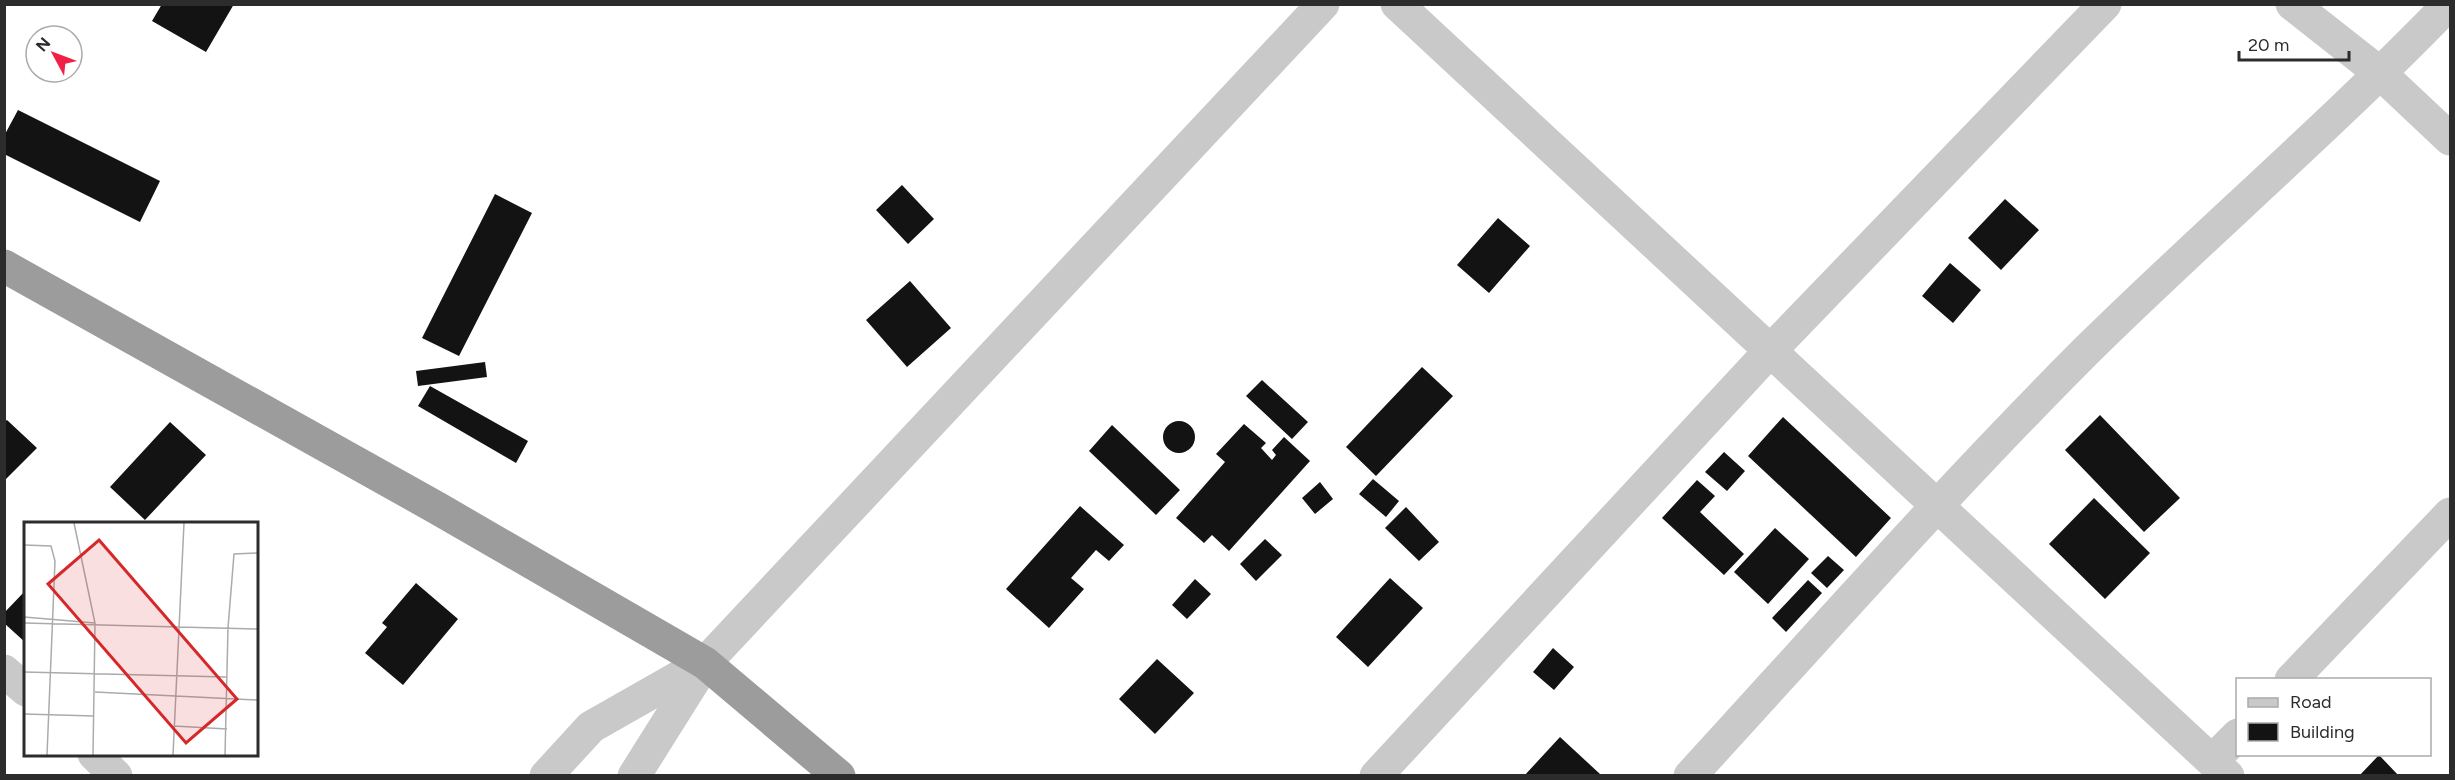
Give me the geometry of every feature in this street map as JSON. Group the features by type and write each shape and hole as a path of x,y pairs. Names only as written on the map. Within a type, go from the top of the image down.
{"highway":[{"path":"4,266 417,496 705,663 838,776"}],"street":[{"path":"634,776 705,663 1323,4"},
{"path":"1397,4 2220,768 2236,739"},
{"path":"1376,776 1770,351 2105,4"},
{"path":"2292,4 2381,74 2451,139"},
{"path":"1690,776 1937,507 2086,352 2190,250 2381,74 2449,4"},
{"path":"2293,678 2451,514"},
{"path":"546,776 591,728 705,663"},
{"path":"4,671 24,688"},
{"path":"96,756 116,776"}],"building":[{"path":"162,4 234,4 206,52 152,21"},
{"path":"18,110 160,181 140,222 4,154 4,136"},
{"path":"902,185 934,219 908,244 876,210"},
{"path":"495,194 532,213 459,356 422,338"},
{"path":"2005,199 2039,230 2001,270 1968,238"},
{"path":"1498,218 1530,246 1489,293 1457,265"},
{"path":"1950,263 1981,290 1953,323 1922,296"},
{"path":"910,281 951,328 907,367 866,320"},
{"path":"485,362 487,377 418,386 416,371"},
{"path":"1422,367 1453,396 1376,476 1346,447"},
{"path":"1262,380 1308,422 1292,439 1246,396"},
{"path":"430,386 528,441 516,463 418,406"},
{"path":"2100,415 2180,498 2144,532 2065,450"},
{"path":"1783,417 1891,518 1856,557 1748,456"},
{"path":"7,420 37,448 4,481 4,422"},
{"path":"1179,421 1190,426 1195,437 1190,448 1179,453 1168,448 1163,437 1168,426"},
{"path":"170,422 206,455 145,520 110,487"},
{"path":"1244,424 1266,443 1261,448 1272,460 1276,455 1272,450 1284,437 1310,461 1229,551 1212,535 1204,543 1176,518 1225,462 1216,454"},
{"path":"1112,425 1180,490 1156,515 1089,451"},
{"path":"1724,452 1745,471 1727,491 1705,472"},
{"path":"1373,479 1399,501 1386,517 1359,494"},
{"path":"1697,480 1715,496 1700,512 1744,554 1724,575 1662,518"},
{"path":"1320,482 1333,499 1315,514 1302,498"},
{"path":"2094,498 2150,553 2105,599 2049,544"},
{"path":"1080,506 1124,545 1109,561 1096,550 1071,578 1084,589 1049,628 1006,589"},
{"path":"1406,507 1439,542 1419,561 1385,528"},
{"path":"1775,528 1809,559 1768,604 1734,572"},
{"path":"1265,539 1282,555 1256,581 1240,564"},
{"path":"1828,556 1844,570 1827,588 1811,573"},
{"path":"1390,578 1423,608 1368,667 1336,637"},
{"path":"1195,579 1211,594 1187,619 1172,605"},
{"path":"1808,580 1822,593 1786,632 1772,618"},
{"path":"416,583 458,619 403,685 365,653 387,627 382,623"},
{"path":"24,592 24,641 4,623 4,613"},
{"path":"1553,648 1574,667 1554,690 1533,672"},
{"path":"1157,659 1194,693 1155,734 1119,699"},
{"path":"1560,737 1600,774 1599,776 1524,776"},
{"path":"2380,756 2399,776 2359,776"}]}
